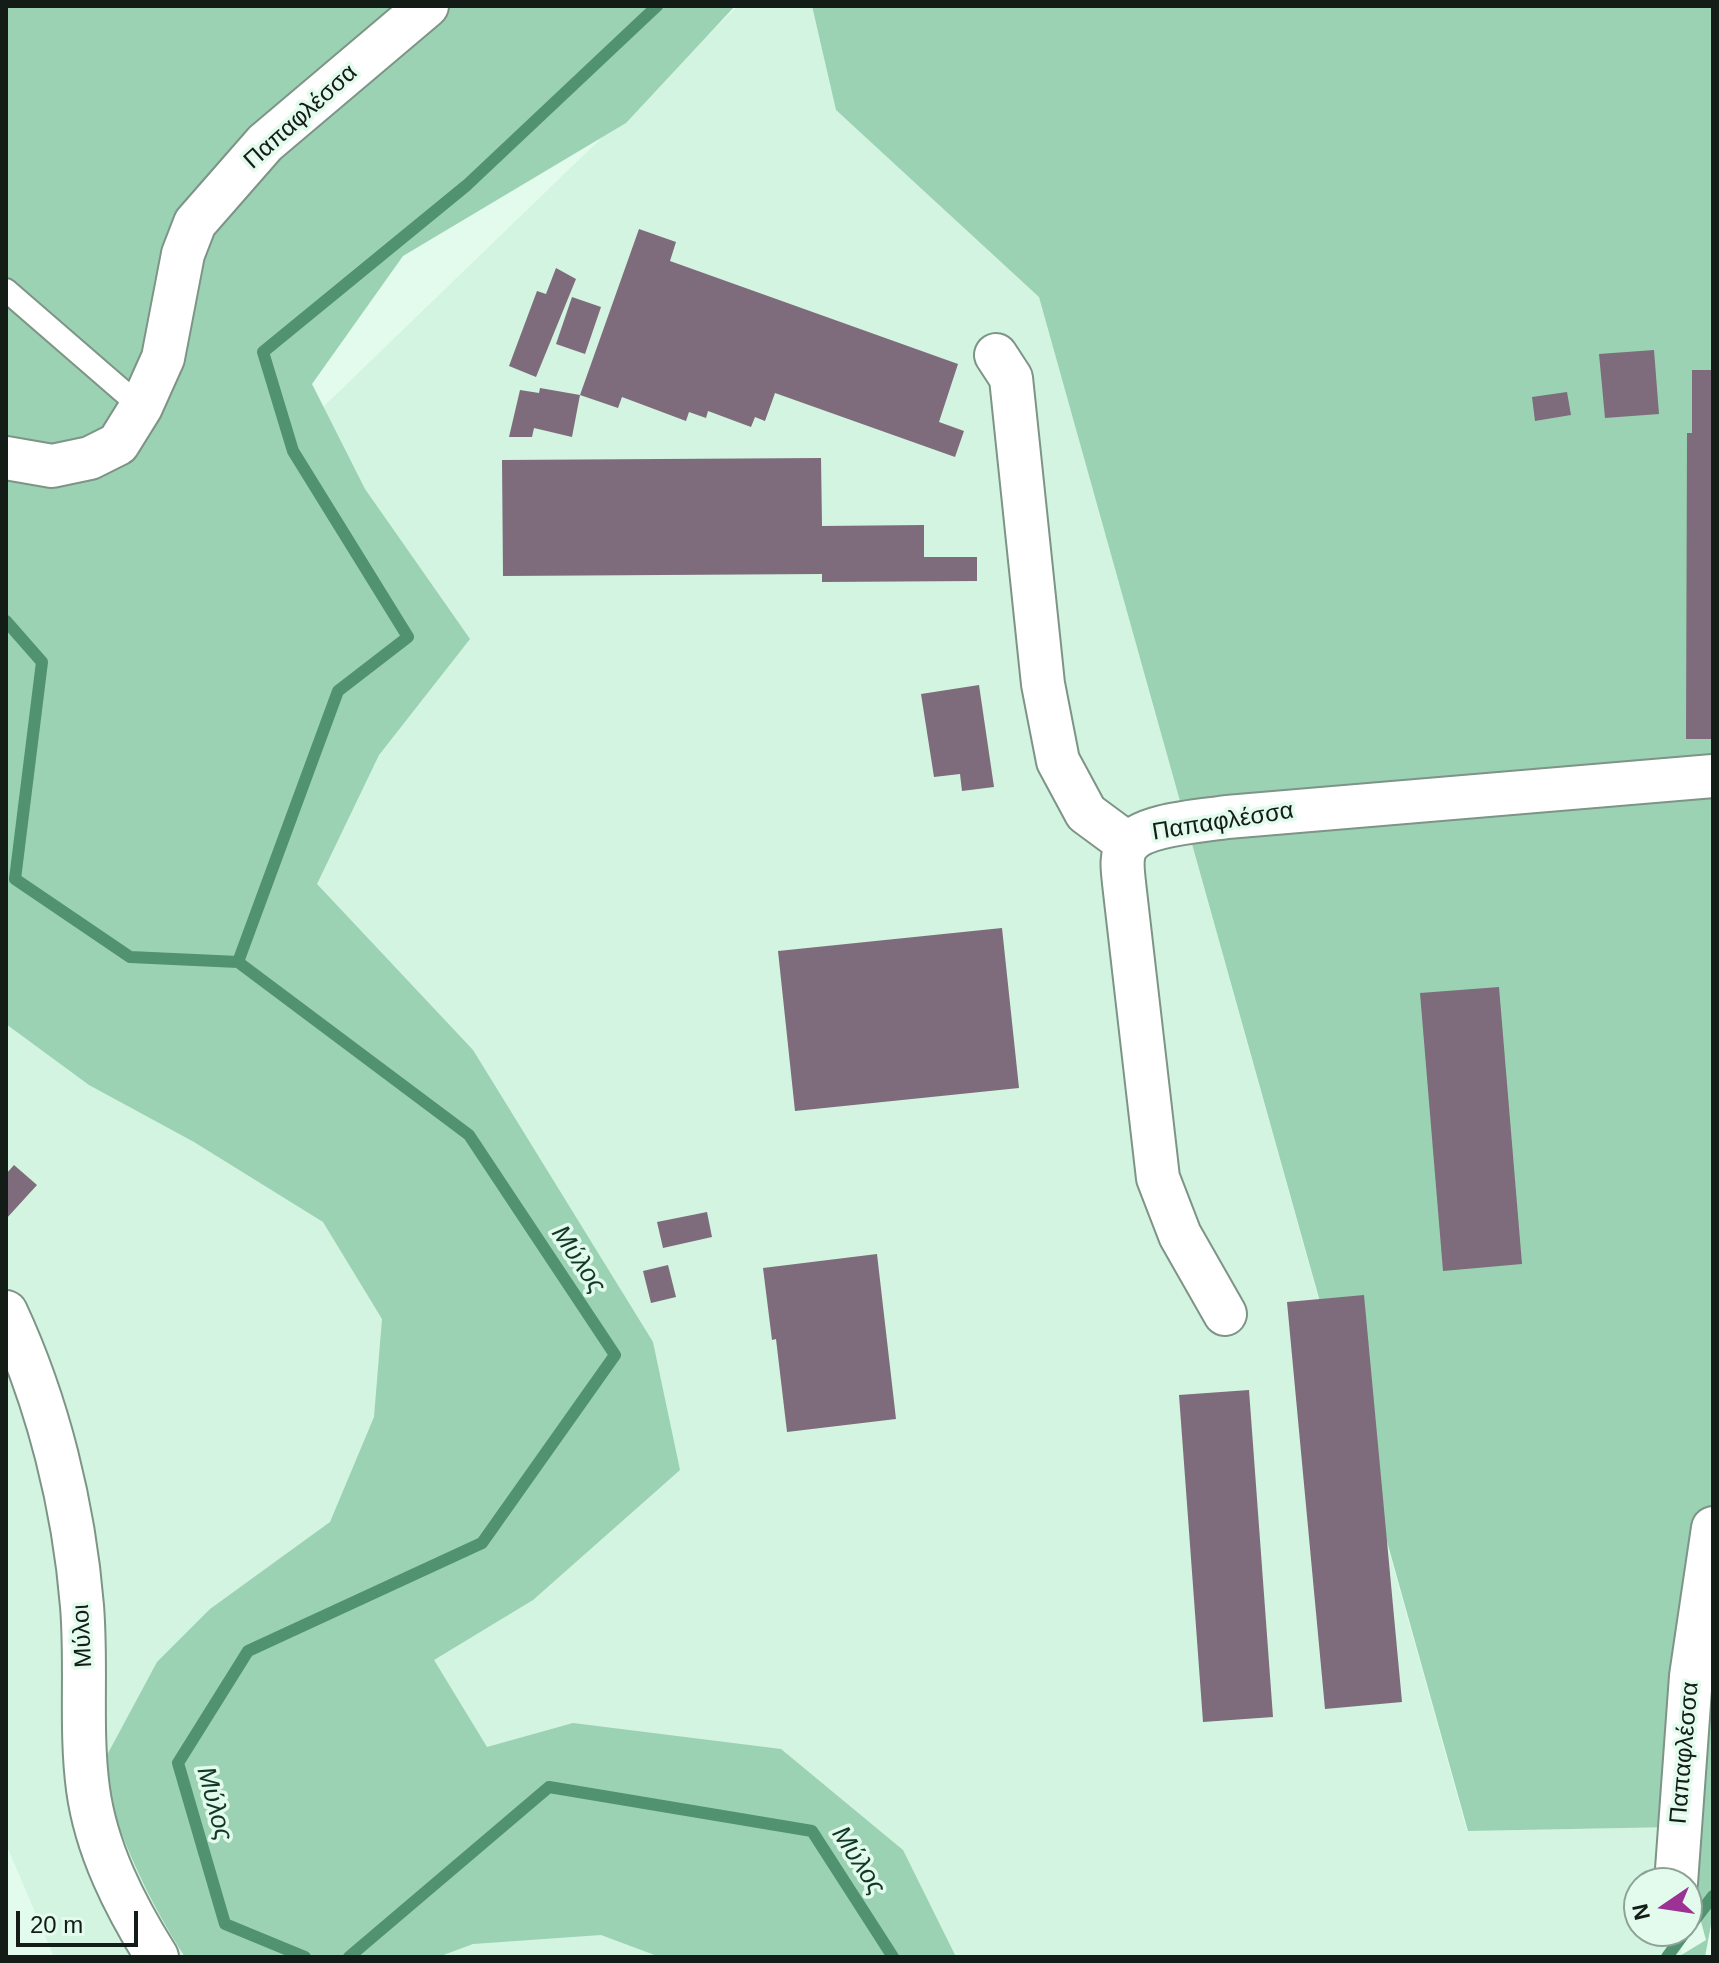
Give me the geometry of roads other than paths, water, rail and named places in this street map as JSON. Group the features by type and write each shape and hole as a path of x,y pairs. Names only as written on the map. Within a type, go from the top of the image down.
{"street":[{"name":"Παπαφλέσσα","path":"6,458 52,466 90,458 118,444 141,407 163,358 183,254 195,223 265,143 427,6"},
{"path":"996,355 1011,378 1043,684 1058,761 1086,813 1128,844"},
{"name":"Παπαφλέσσα","path":"1225,1314 1180,1235 1158,1178 1122,861 1128,844 1148,830 1227,817 1713,776"},
{"name":"Μύλοι","path":"6,1312 32,1376 69,1514 82,1603 87,1776 94,1817 114,1878 157,1957"},
{"name":"Παπαφλέσσα","path":"1677,1867 1691,1676 1713,1528"}],"lane":[{"path":"6,290 141,407"}],"waterway":[{"path":"238,962 338,691 408,637 293,451 263,352 467,185 657,6"},
{"name":"Μύλος","path":"6,621 42,662 15,879 130,957 238,962 469,1135 615,1355 482,1543 248,1651 178,1763 225,1924 305,1957"},
{"name":"Μύλος","path":"349,1957 549,1787 812,1831 893,1957"},
{"path":"1703,1909 1713,1896"},
{"path":"1667,1957 1674,1947"}]}
